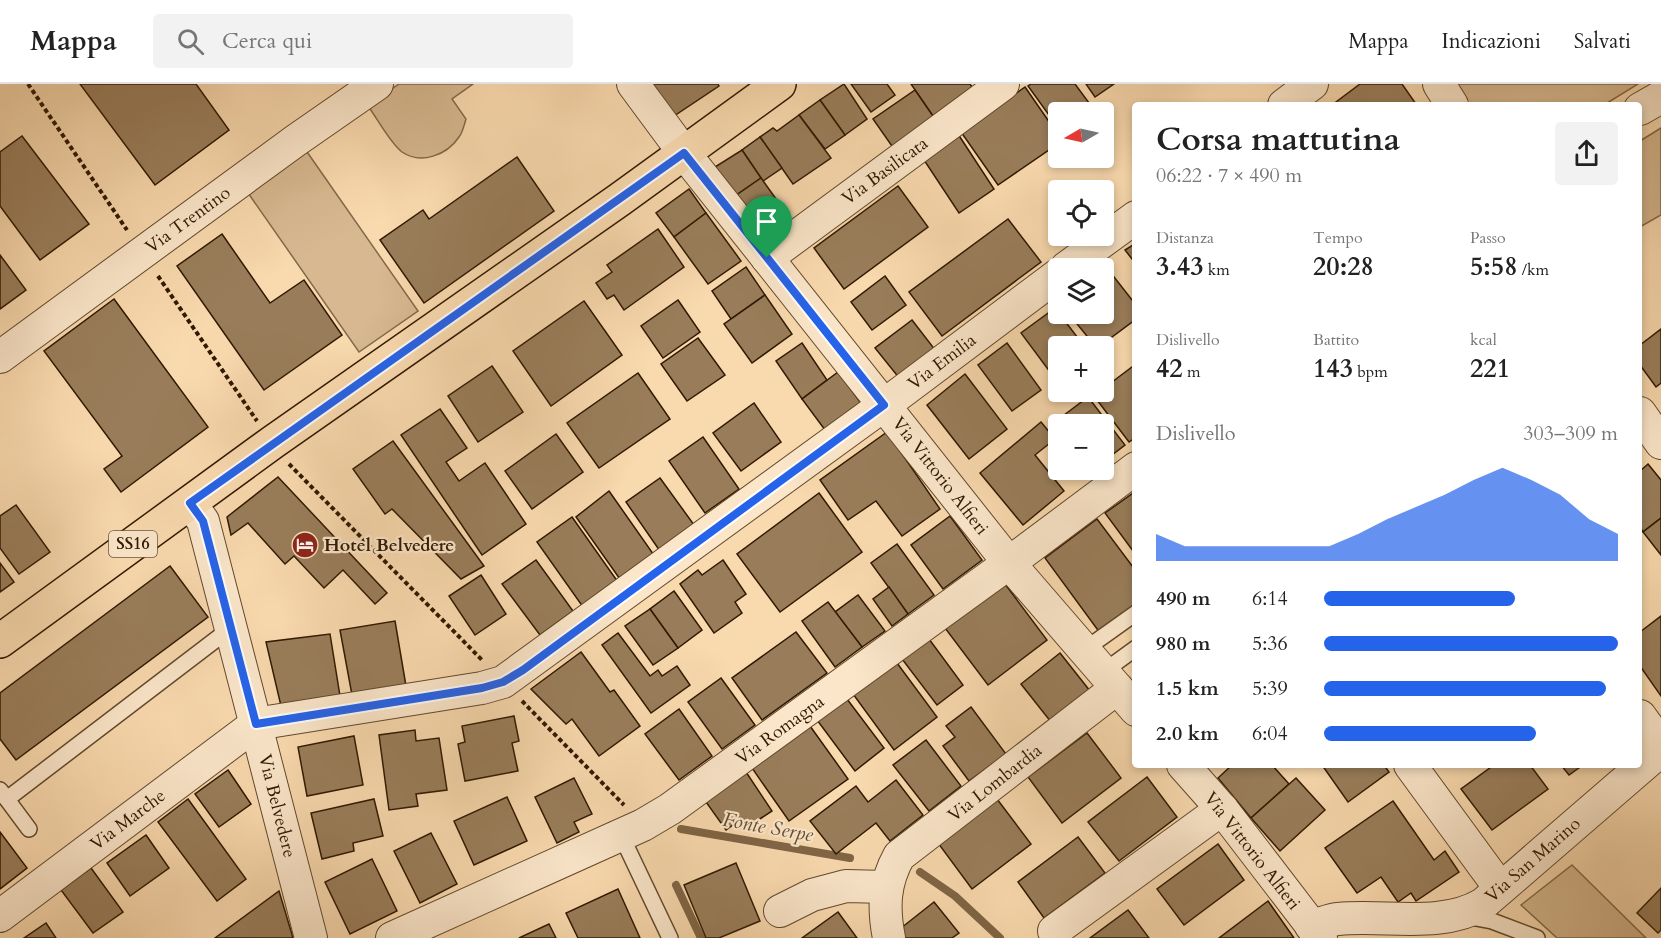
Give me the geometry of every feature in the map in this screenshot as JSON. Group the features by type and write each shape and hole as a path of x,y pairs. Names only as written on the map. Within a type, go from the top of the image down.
{"main road":[{"name":"SS16","path":"0,641 190,503 279,452 772,86"}],"street":[{"name":"Via Trentino","path":"0,357 377,84"},
{"name":"Via Vittorio Alfieri","path":"633,84 684,153 1009,563 1110,680"},
{"name":"Via Basilicata","path":"767,258 1003,84"},
{"path":"1288,102 1312,84"},
{"path":"1439,84 1450,102"},
{"path":"1642,108 1661,97"},
{"path":"1080,258 1132,220"},
{"name":"Via Emilia","path":"256,724 482,688 503,682 523,670 1048,282"},
{"name":"Via Romagna","path":"392,938 632,830 670,809 1132,471"},
{"name":"Via Belvedere","path":"190,503 203,521 311,938"},
{"name":"Via Lombardia","path":"889,938 885,912 886,887 899,856 1110,680"},
{"path":"1642,719 1661,745"},
{"name":"Via Marche","path":"0,916 256,724"},
{"name":"Via San Marino","path":"1642,766 1661,750"},
{"name":"Via Vittorio Alfieri","path":"1186,768 1222,809 1316,932"},
{"path":"1412,768 1500,888"},
{"name":"Via San Marino","path":"1316,932 1336,920 1460,915 1483,904 1640,768"},
{"path":"1054,931 1222,809"},
{"path":"780,911 812,895 846,886 886,887"}],"lane":[{"path":"1110,680 1132,623"},
{"path":"29,829 3,794 231,628"},
{"path":"1110,680 1132,653"},
{"path":"632,830 670,938"},
{"path":"1460,915 1492,921 1537,938"}],"path":[{"path":"279,452 484,662"},
{"path":"515,694 632,830"}],"shaded area":[{"path":"399,84 473,84 452,99 466,119 460,135 448,149 433,156 417,158 402,152 388,137 368,106"},
{"path":"1454,84 1638,84 1609,102 1466,102"},
{"path":"1661,128 1661,215 1642,226 1642,140"},
{"path":"305,149 418,311 359,352 246,190"},
{"path":"1572,865 1646,938 1557,938 1521,905"}],"building":[{"path":"80,84 196,84 229,130 155,185"},
{"path":"652,84 718,84 719,86 674,116"},
{"path":"844,84 867,119 845,135 820,100"},
{"path":"851,84 887,84 895,95 871,112"},
{"path":"911,84 970,84 974,90 935,119"},
{"path":"1031,84 1075,84 1088,102 1048,102 1048,114 1028,86"},
{"path":"1086,84 1114,84 1095,97"},
{"path":"1360,84 1402,84 1415,102 1336,102"},
{"path":"1025,87 1048,120 1048,151 998,185 961,132"},
{"path":"915,90 935,119 894,149 873,119"},
{"path":"820,100 845,135 825,149 799,115"},
{"path":"799,115 831,158 793,184 760,137 773,128 777,131"},
{"path":"958,134 994,189 959,213 922,157"},
{"path":"22,136 89,224 40,260 0,206 0,152"},
{"path":"760,137 782,168 763,181 742,150"},
{"path":"742,150 761,178 735,196 715,167"},
{"path":"517,157 554,211 424,303 380,240 423,210 429,219"},
{"path":"761,178 794,224 769,242 735,196"},
{"path":"898,186 928,227 844,289 814,248"},
{"path":"689,189 706,213 674,237 656,213"},
{"path":"706,213 741,261 708,284 674,237"},
{"path":"1008,219 1041,262 942,336 909,292"},
{"path":"658,229 684,267 624,310 614,295 607,299 596,283 612,272 607,265"},
{"path":"222,234 270,303 304,280 342,335 264,390 177,266"},
{"path":"1132,246 1132,259 1125,250"},
{"path":"0,255 26,290 0,309"},
{"path":"746,267 765,295 731,319 712,291"},
{"path":"885,276 906,305 872,330 851,302"},
{"path":"1114,277 1132,300 1132,322 1113,336 1087,336 1077,324 1114,324"},
{"path":"765,295 792,334 752,363 724,324"},
{"path":"114,299 208,427 121,492 104,469 122,456 44,351"},
{"path":"678,300 700,332 663,358 641,326"},
{"path":"584,301 622,355 551,406 513,351"},
{"path":"1048,313 1048,324 1067,324 1076,336 1048,336 1048,369 1021,333"},
{"path":"912,320 936,351 900,379 875,348"},
{"path":"1661,329 1661,383 1656,387 1642,368 1642,343"},
{"path":"698,338 725,375 687,401 661,364"},
{"path":"802,343 827,380 802,399 776,361"},
{"path":"1007,343 1041,390 1012,411 978,365"},
{"path":"492,366 523,412 478,442 448,396"},
{"path":"1132,367 1132,440 1129,442 1114,422 1114,414 1108,414 1099,402 1114,402 1114,380"},
{"path":"838,372 861,403 825,430 802,399"},
{"path":"638,373 670,419 599,468 567,423"},
{"path":"965,374 1007,429 969,459 927,405"},
{"path":"1081,402 1092,402 1101,414 1066,414"},
{"path":"754,403 781,442 741,471 713,433"},
{"path":"440,409 467,448 446,462 459,481 485,463 526,524 482,555 401,435"},
{"path":"1041,422 1048,430 1048,445 1035,455 1048,471 1048,480 1055,480 1064,491 1023,525 980,473"},
{"path":"1114,431 1125,445 1114,453"},
{"path":"887,432 940,509 902,536 876,501 848,520 820,480"},
{"path":"556,434 583,472 532,509 505,471"},
{"path":"703,437 739,489 705,513 669,461"},
{"path":"393,441 484,566 461,579 392,509 385,514 353,469"},
{"path":"1648,464 1661,480 1661,518 1643,532 1642,530 1642,469"},
{"name":"Hotel Belvedere","path":"278,477 387,593 375,604 343,570 324,588 294,556 285,564 248,523 231,535 227,517"},
{"path":"660,478 697,529 662,554 626,502"},
{"path":"609,491 656,558 622,582 576,517"},
{"path":"819,493 862,552 780,612 737,554"},
{"path":"1132,494 1132,550 1105,513"},
{"path":"16,505 50,552 19,574 0,548 0,516"},
{"path":"950,516 982,560 943,589 911,545"},
{"path":"572,517 618,582 583,607 537,542"},
{"path":"1661,518 1661,555 1643,532"},
{"path":"1097,519 1132,566 1132,609 1100,633 1045,558"},
{"path":"897,544 934,595 908,614 871,563"},
{"path":"536,560 573,611 540,635 502,584"},
{"path":"723,560 746,594 735,602 742,613 714,633 680,584 698,570 702,575"},
{"path":"0,563 14,582 0,592"},
{"path":"170,566 208,617 16,760 0,739 0,693"},
{"path":"481,575 506,614 475,635 449,596"},
{"path":"1005,584 1047,640 988,685 945,628"},
{"path":"889,587 908,614 892,626 873,599"},
{"path":"674,591 702,630 678,648 650,609"},
{"path":"858,595 885,631 862,647 835,612"},
{"path":"828,602 862,647 835,667 802,621"},
{"path":"650,609 678,648 653,665 625,626"},
{"path":"1661,616 1661,696 1642,669 1642,630"},
{"path":"395,621 406,686 352,695 340,630"},
{"path":"796,632 827,673 762,720 732,678"},
{"path":"618,633 650,676 658,670 662,676 677,666 690,685 651,713 602,645"},
{"path":"330,634 340,696 281,706 266,642"},
{"path":"929,639 963,685 937,705 902,659"},
{"path":"581,652 610,692 614,690 640,726 599,756 572,719 566,724 531,689"},
{"path":"1060,653 1090,691 1051,722 1021,684"},
{"path":"897,663 937,717 894,750 853,694"},
{"path":"721,678 755,725 722,749 688,702"},
{"path":"847,699 884,748 855,771 817,720"},
{"path":"971,707 1006,754 969,781 943,746 955,737 946,726"},
{"path":"679,709 712,756 679,780 645,734"},
{"path":"514,716 519,741 512,743 518,771 465,781 458,744 465,742 462,726"},
{"path":"810,726 848,779 789,821 752,768"},
{"path":"415,730 416,741 439,738 447,790 416,794 418,806 389,810 379,735"},
{"path":"1087,733 1121,778 1062,823 1028,777"},
{"path":"354,736 363,785 307,796 298,747"},
{"path":"926,740 961,786 929,811 893,765"},
{"path":"1229,768 1275,768 1289,784 1251,818 1218,778"},
{"path":"1324,768 1386,768 1389,772 1348,802"},
{"path":"1490,768 1532,768 1548,789 1492,830 1461,789"},
{"path":"1563,768 1579,768 1569,775"},
{"path":"228,770 251,804 219,827 195,794"},
{"path":"746,772 772,811 743,830 737,822 726,830 706,802"},
{"path":"1147,777 1177,817 1119,861 1088,822"},
{"path":"574,778 592,814 574,822 579,832 557,843 535,797"},
{"path":"1296,778 1325,810 1280,851 1251,818"},
{"path":"896,780 923,815 890,841 876,823 836,854 810,821 856,786 868,802"},
{"path":"507,797 527,841 474,865 454,821"},
{"path":"188,799 246,879 217,901 158,822"},
{"path":"374,799 383,836 353,843 354,851 322,859 311,813"},
{"path":"997,799 1031,844 972,889 938,843"},
{"path":"1393,801 1434,860 1445,851 1459,872 1416,901 1411,893 1398,902 1381,877 1357,893 1325,848"},
{"path":"0,832 27,868 0,889"},
{"path":"431,833 457,884 420,903 394,851"},
{"path":"146,835 169,868 130,896 107,863"},
{"path":"1078,837 1105,873 1044,918 1018,882"},
{"path":"1218,844 1244,880 1184,925 1157,889"},
{"path":"372,859 397,911 350,934 325,882"},
{"path":"736,863 760,921 719,938 706,938 684,885"},
{"path":"91,868 123,912 93,933 61,890"},
{"path":"1661,888 1661,930 1658,933 1637,913"},
{"path":"618,889 640,938 578,938 566,913"},
{"path":"279,891 293,938 215,938"},
{"path":"1268,901 1294,938 1219,938"},
{"path":"934,902 959,933 952,938 901,938 896,932"},
{"path":"1128,910 1149,938 1090,938"},
{"path":"838,912 857,938 802,938"},
{"path":"46,923 56,938 24,938"},
{"path":"549,924 556,938 519,938"}],"waterway":[{"name":"Fonte Serpe","path":"681,829 850,858"},
{"name":"Fonte Serpe","path":"920,872 955,896 1000,938"},
{"name":"Fonte Serpe","path":"676,885 701,938"}],"place":[{"name":"Hotel Belvedere","path":"305,545"}],"route":[{"path":"684,153 767,258 884,405 523,670 503,682 482,688 256,724 203,521 190,503 684,153"}]}
